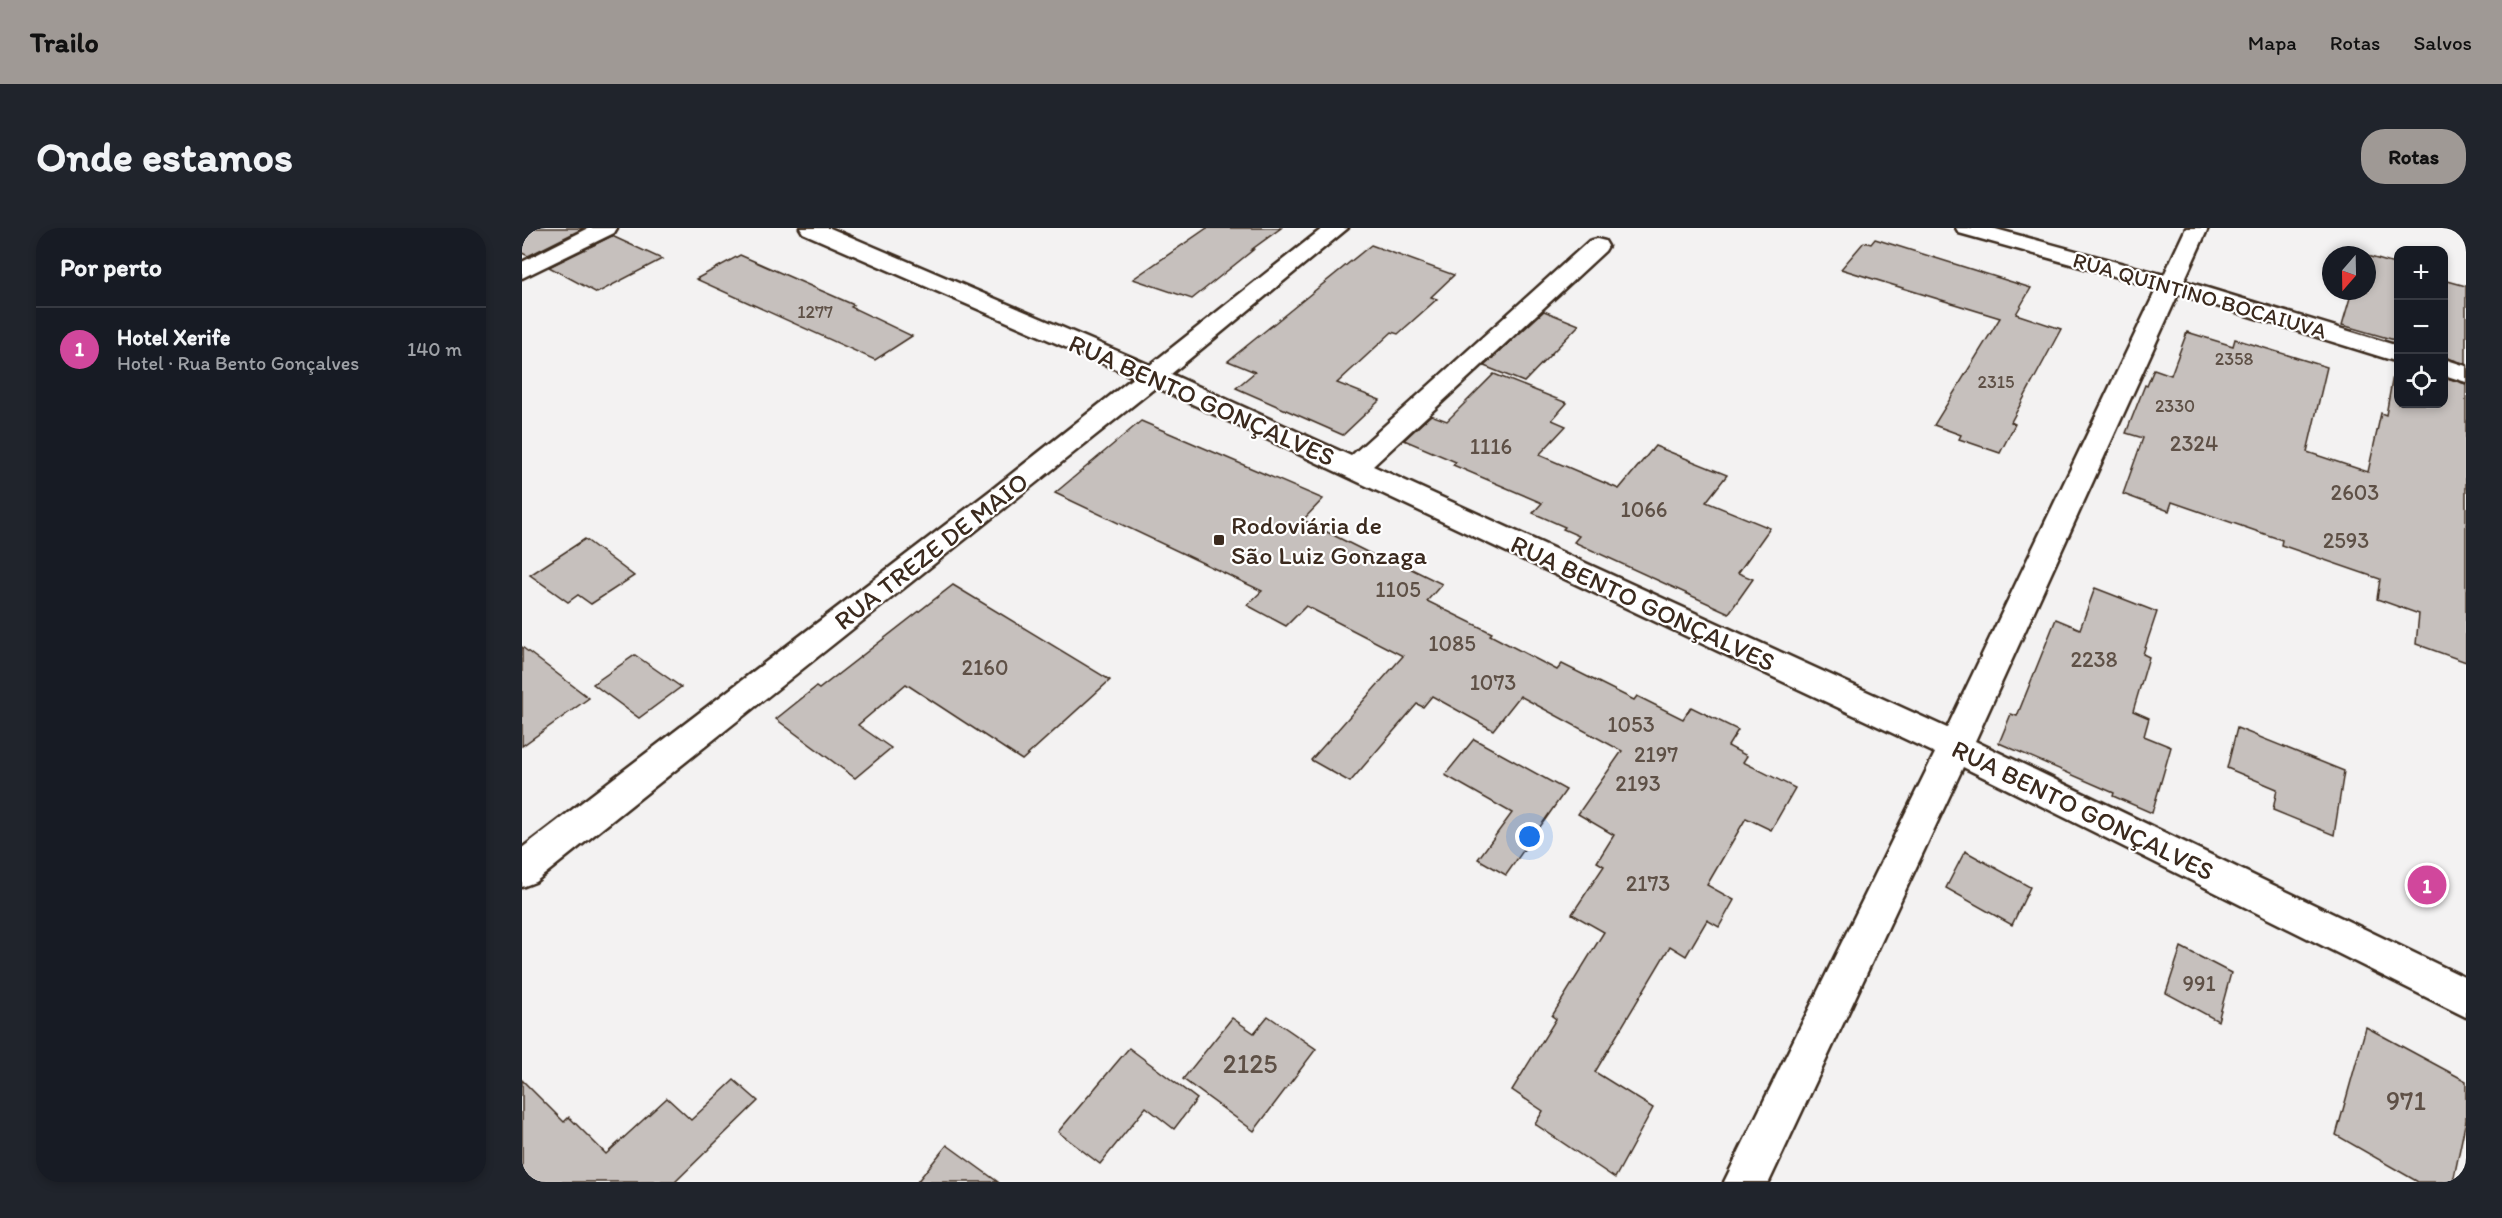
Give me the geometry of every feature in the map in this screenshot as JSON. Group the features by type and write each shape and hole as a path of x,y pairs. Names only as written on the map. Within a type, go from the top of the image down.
{"street":[{"path":"522,271 606,228"},
{"name":"RUA BENTO GONÇALVES","path":"811,228 1152,375 1955,747 2466,998"},
{"name":"RUA TREZE DE MAIO","path":"522,870 1005,494 1337,228"},
{"name":"RUA QUINTINO BOCAIUVA","path":"1967,228 2171,284 2394,353"},
{"path":"1746,1182 1955,747 2197,228"},
{"path":"1353,468 1597,246"},
{"path":"2448,368 2466,374"}],"building":[{"path":"522,228 584,228 528,256 522,253"},
{"path":"1207,228 1281,228 1192,299 1133,279"},
{"path":"612,236 662,259 597,293 549,267"},
{"path":"1875,239 2031,288 2016,314 2061,329 2011,422 2015,424 2000,453 1959,439 1961,435 1934,425 2000,318 1841,269 1864,242 1871,244"},
{"path":"1371,245 1454,275 1431,297 1437,299 1398,334 1392,332 1337,383 1380,400 1343,435 1236,388 1255,372 1228,361"},
{"path":"740,255 854,305 851,307 912,336 875,360 696,279"},
{"path":"2376,259 2394,264 2394,340 2342,325 2349,300 2376,300"},
{"path":"2448,281 2466,286 2466,364 2448,358"},
{"path":"1544,311 1579,325 1524,382 1484,366"},
{"path":"2187,332 2233,346 2235,339 2327,367 2307,452 2368,472 2381,413 2386,415 2394,370 2394,408 2448,408 2448,378 2466,384 2466,662 2416,644 2419,614 2377,599 2380,579 2281,545 2282,540 2172,502 2169,511 2123,494 2143,438 2126,433 2145,385 2147,386 2154,369 2171,375"},
{"path":"1494,374 1567,403 1552,420 1566,426 1539,455 1619,489 1655,446 1727,475 1706,502 1770,528 1738,573 1753,579 1729,613 1574,542 1579,536 1533,513 1542,503 1453,465 1456,462 1404,440 1431,415 1447,421"},
{"path":"1141,421 1323,499 1303,520 1385,561 1389,558 1442,584 1427,601 1492,633 1490,635 1557,670 1562,664 1634,700 1637,696 1683,719 1691,707 1738,730 1728,746 1747,756 1743,762 1795,788 1771,830 1746,818 1707,885 1734,900 1719,927 1707,920 1686,956 1670,946 1595,1072 1653,1108 1615,1178 1535,1124 1543,1111 1512,1090 1556,1019 1552,1016 1604,932 1572,914 1604,866 1597,862 1614,835 1578,814 1622,751 1520,696 1493,730 1432,696 1423,707 1417,704 1350,782 1311,760 1403,656 1306,606 1286,626 1247,605 1262,591 1055,493"},
{"path":"585,539 634,576 591,604 578,595 568,602 530,575"},
{"path":"953,585 1110,680 1022,760 906,684 858,725 891,748 855,778 776,719 816,687 819,689"},
{"path":"2095,588 2157,612 2143,654 2149,657 2133,711 2149,718 2144,736 2171,747 2152,813 2113,796 2114,793 1999,743 2011,714 2017,716 2056,619 2080,629"},
{"path":"522,647 589,698 522,746"},
{"path":"635,655 681,687 639,718 593,684"},
{"path":"2237,728 2344,771 2334,835 2273,810 2277,789 2227,768"},
{"path":"1474,739 1566,790 1506,875 1478,859 1512,813 1445,775"},
{"path":"1965,851 2030,887 2012,925 1946,888"},
{"path":"2181,947 2231,973 2218,1021 2166,993"},
{"path":"1268,1016 1316,1049 1254,1131 1183,1079 1232,1018 1254,1033"},
{"path":"2366,1027 2466,1081 2466,1120 2453,1182 2418,1182 2336,1135"},
{"path":"1129,1048 1197,1099 1174,1129 1146,1107 1100,1164 1058,1132"},
{"path":"522,1080 564,1122 569,1117 606,1154 667,1098 691,1120 734,1080 758,1101 675,1182 522,1182"},
{"path":"947,1145 998,1182 917,1182"}],"place":[{"name":"Rodoviária de São Luiz Gonzaga","path":"1219,540"},
{"name":"Hotel Xerife","path":"2427,885"}]}
